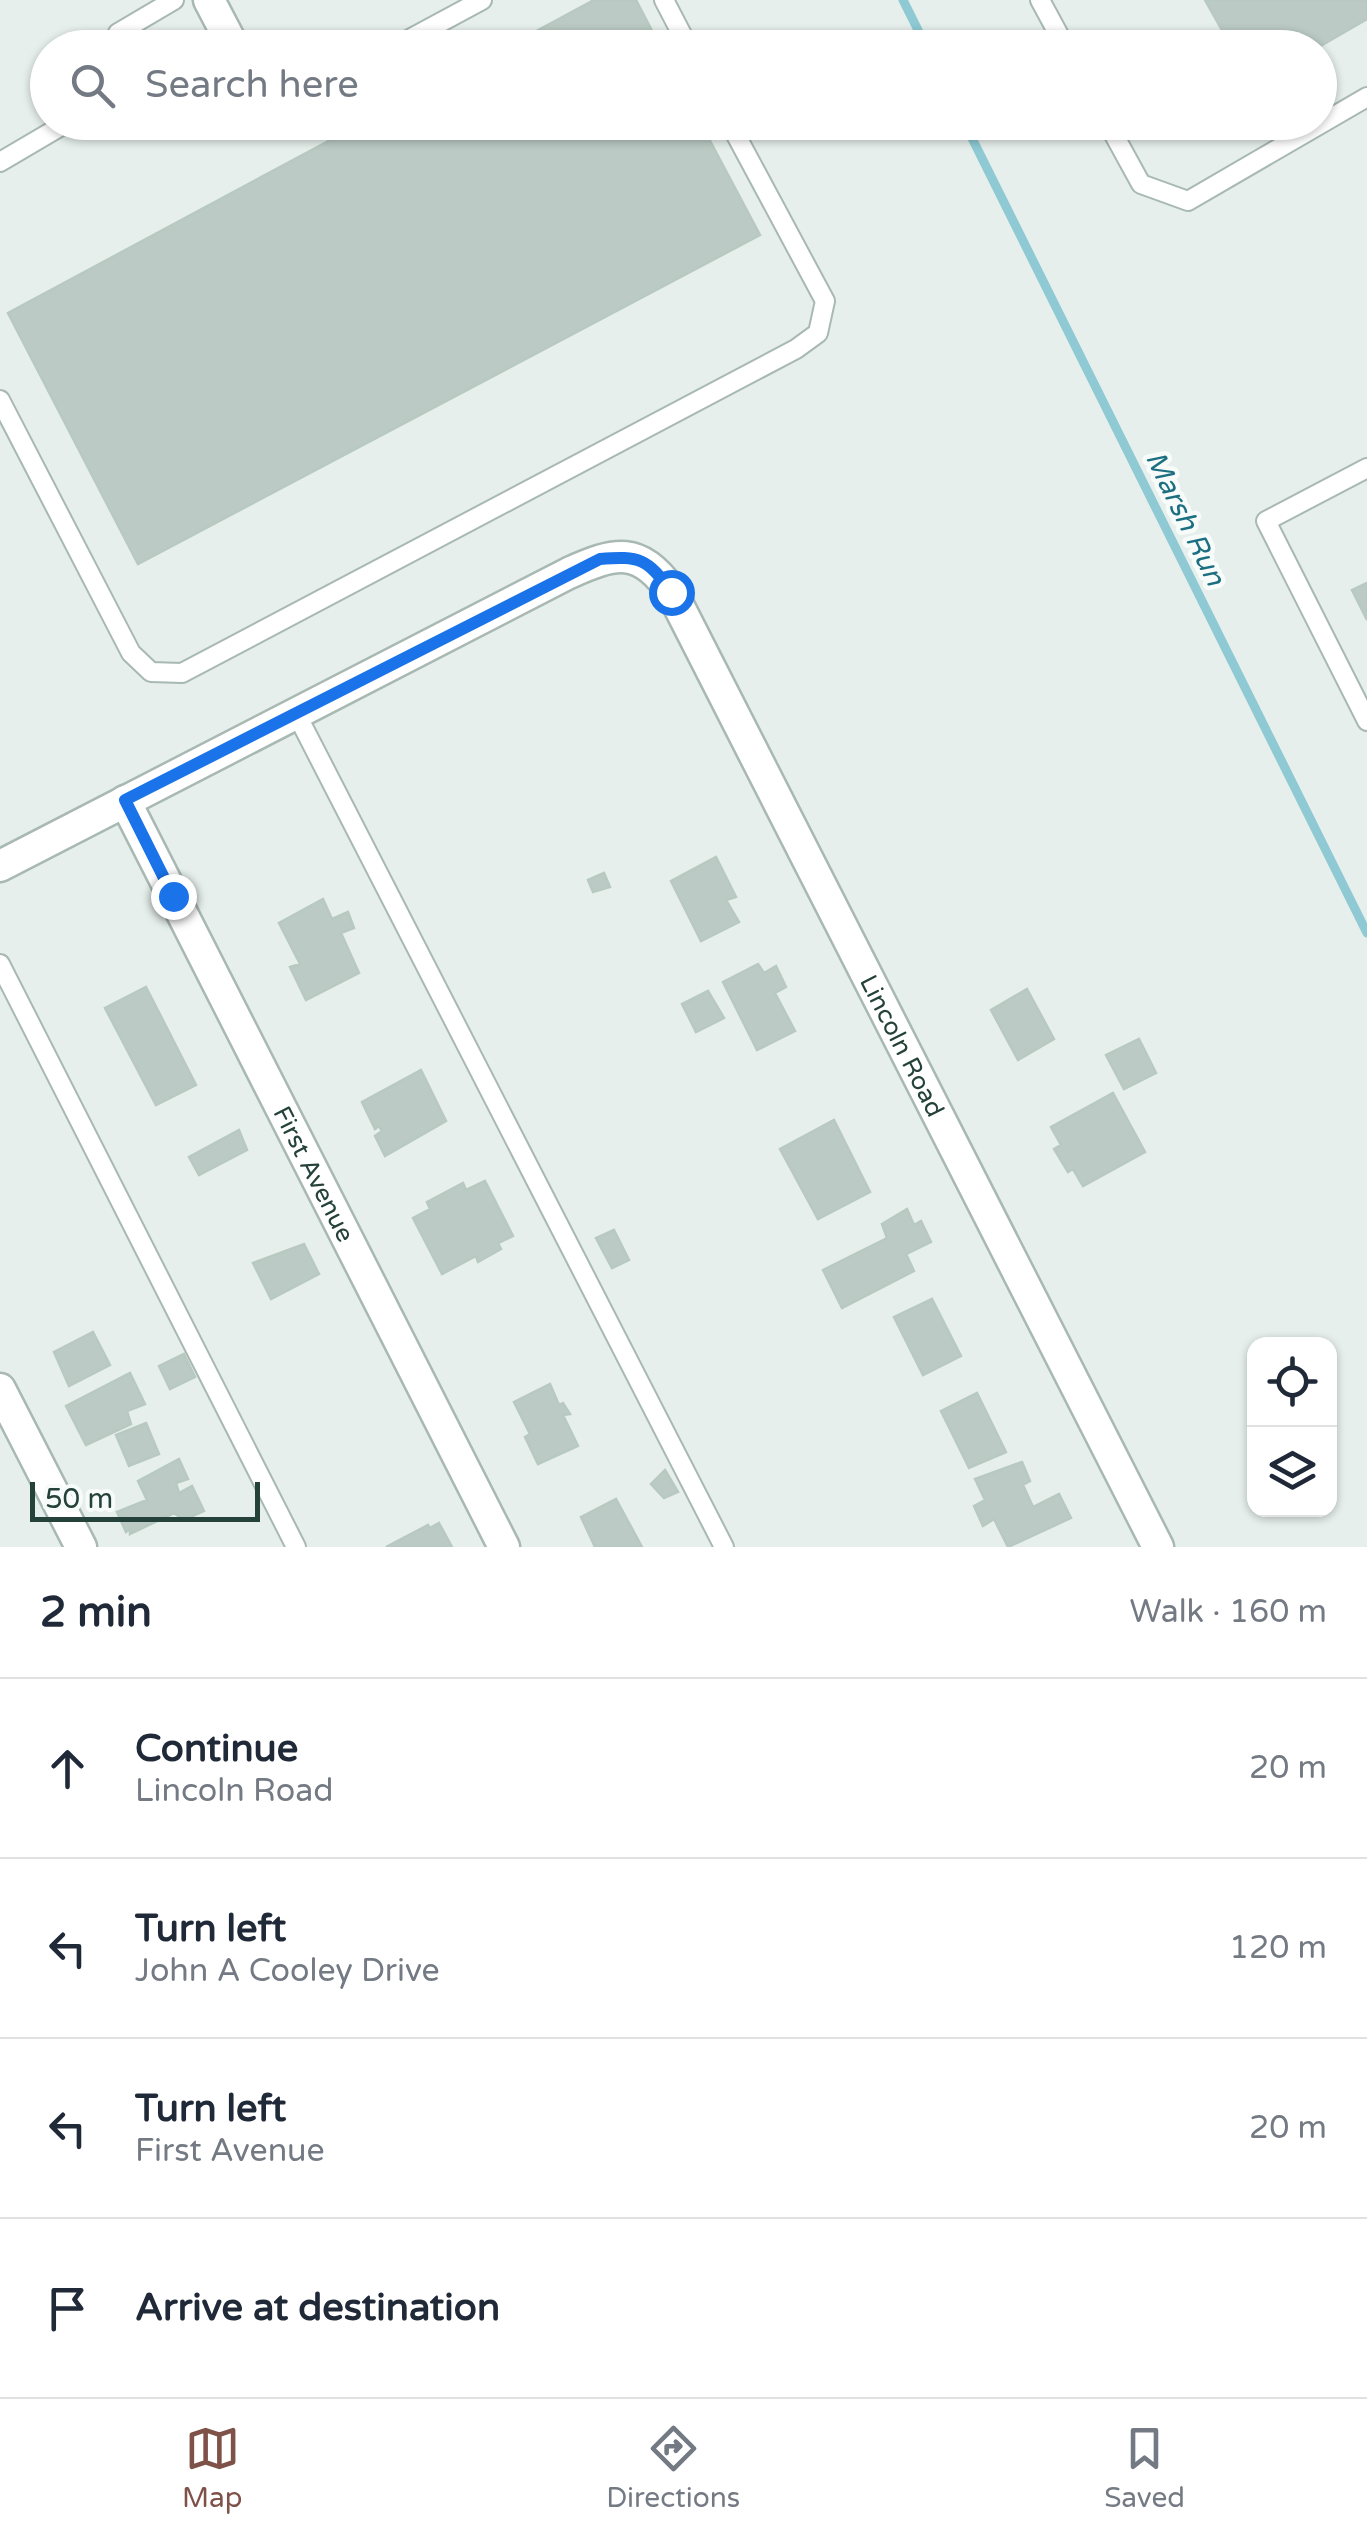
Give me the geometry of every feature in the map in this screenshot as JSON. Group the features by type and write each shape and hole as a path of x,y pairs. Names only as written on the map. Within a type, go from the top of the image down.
{"street":[{"path":"209,0 226,30"},
{"name":"Lincoln Road","path":"296,713 600,559 634,556 656,570 671,592 1158,1547"},
{"path":"0,866 296,713"},
{"name":"First Avenue","path":"125,800 504,1547"},
{"path":"0,1388 81,1547"}],"lane":[{"path":"123,30 174,0"},
{"path":"426,30 482,0"},
{"path":"664,0 680,30"},
{"path":"1040,0 1056,30"},
{"path":"1337,115 1367,97"},
{"path":"0,162 37,140"},
{"path":"0,400 131,654 152,672 182,673 796,350 818,333 825,301 740,140"},
{"path":"1117,140 1141,184 1188,202 1294,140"},
{"path":"1367,468 1266,522 1367,721"},
{"path":"296,713 724,1547"},
{"path":"0,964 296,1547"}],"building":[{"path":"594,0 636,0 652,30 538,30"},
{"path":"1205,0 1367,0 1367,19 1337,36 1337,30 1222,30"},
{"path":"330,140 710,140 760,235 138,564 8,313"},
{"path":"1367,583 1367,620 1352,590"},
{"path":"716,857 736,897 726,900 739,922 701,941 671,881"},
{"path":"604,873 610,887 593,892 588,880"},
{"path":"323,899 332,919 348,912 354,928 341,933 359,973 306,1000 290,967 300,964 279,923"},
{"path":"758,964 764,973 776,966 786,987 775,993 795,1031 757,1050 723,982"},
{"path":"146,987 196,1085 156,1105 105,1008"},
{"path":"1027,989 1054,1039 1018,1060 991,1010"},
{"path":"708,991 724,1018 696,1032 682,1004"},
{"path":"1139,1039 1156,1073 1124,1089 1106,1055"},
{"path":"421,1070 446,1121 385,1156 375,1136 382,1131 379,1126 375,1129 362,1102"},
{"path":"1113,1093 1145,1152 1083,1186 1073,1169 1068,1172 1054,1149 1061,1145 1051,1127"},
{"path":"834,1120 870,1192 818,1219 780,1149"},
{"path":"239,1130 247,1150 199,1175 189,1157"},
{"path":"485,1181 513,1236 498,1243 501,1249 478,1262 476,1256 442,1274 413,1218 430,1209 427,1202 463,1183 466,1190"},
{"path":"907,1209 914,1225 921,1221 931,1242 906,1254 914,1271 842,1308 823,1270 887,1238 882,1224"},
{"path":"614,1230 629,1260 612,1268 596,1238"},
{"path":"304,1244 319,1274 271,1299 253,1263"},
{"path":"932,1299 961,1356 923,1375 894,1317"},
{"path":"93,1332 110,1365 69,1386 54,1352"},
{"path":"184,1354 195,1377 170,1389 159,1366"},
{"path":"130,1373 145,1404 127,1411 131,1424 86,1445 66,1406"},
{"path":"550,1384 559,1405 563,1403 570,1414 563,1415 578,1446 538,1464 525,1437 530,1434 514,1402"},
{"path":"977,1393 1006,1452 969,1468 941,1411"},
{"path":"146,1423 159,1454 129,1466 116,1435"},
{"path":"179,1459 188,1479 176,1483 179,1493 192,1486 204,1511 184,1520 174,1513 130,1534 130,1529 126,1532 117,1512 147,1500 138,1481"},
{"path":"1022,1462 1030,1481 1023,1485 1033,1507 1059,1494 1071,1518 1008,1547 994,1519 983,1526 974,1506 985,1500 975,1479"},
{"path":"665,1470 678,1492 664,1498 651,1484"},
{"path":"616,1499 642,1547 595,1547 581,1517"},
{"path":"439,1523 452,1547 386,1547 428,1525 430,1528"}],"waterway":[{"name":"Marsh Run","path":"903,0 918,30"},
{"name":"Marsh Run","path":"973,140 1367,933"}],"route":[{"path":"173,896 125,800 600,559 634,556 656,570 671,592"}]}
